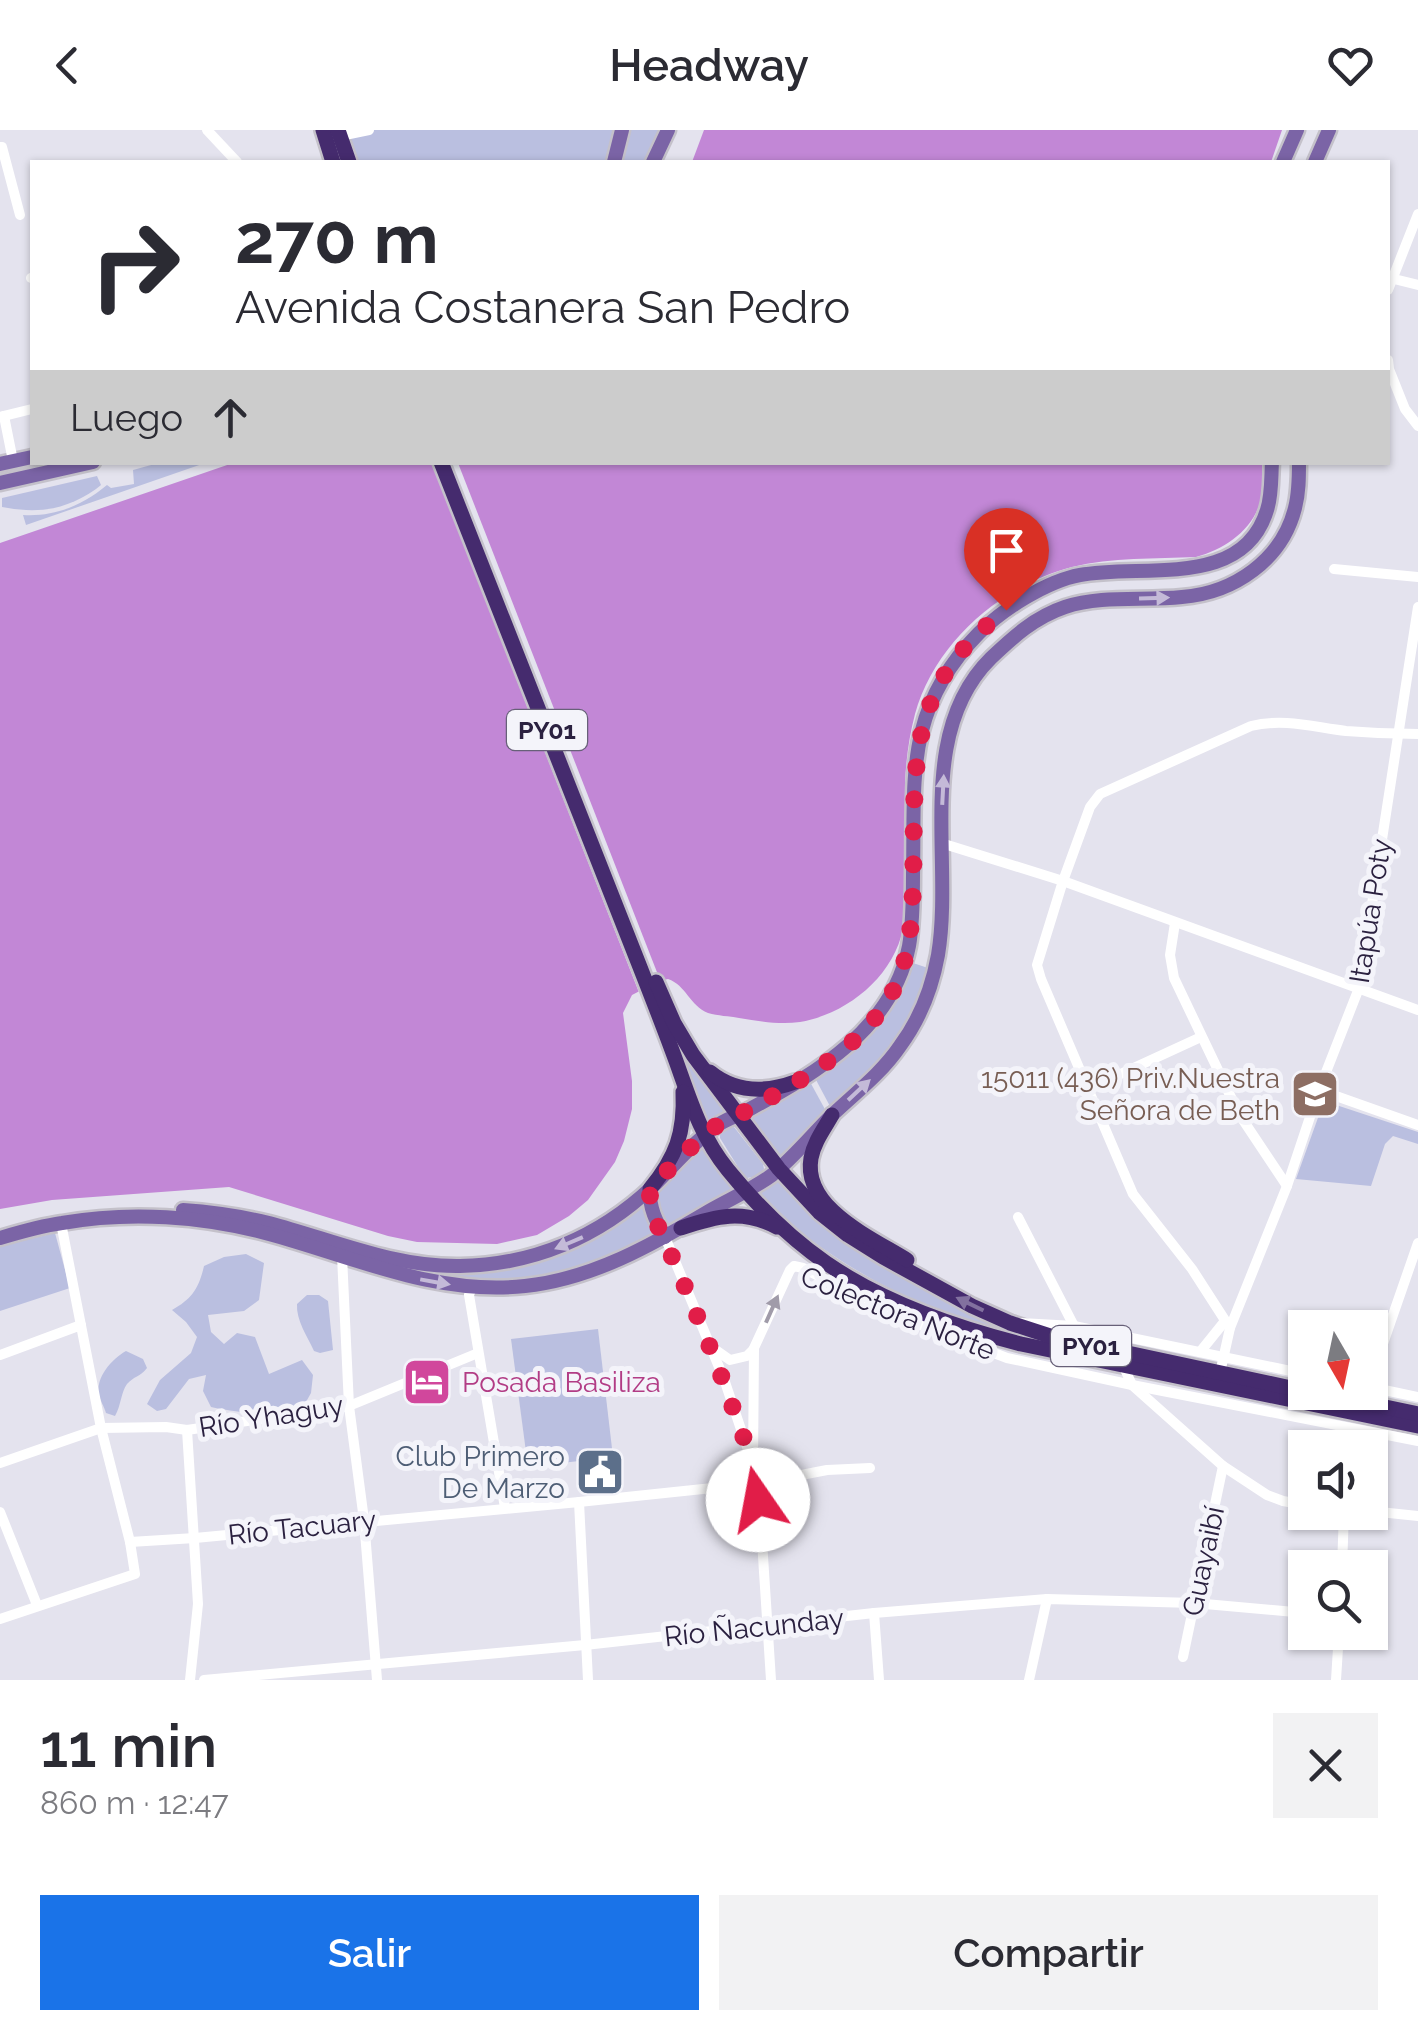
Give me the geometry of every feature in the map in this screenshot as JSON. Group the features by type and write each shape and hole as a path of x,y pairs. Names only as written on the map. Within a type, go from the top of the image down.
{"highway":[{"path":"323,130 332,160"},
{"path":"339,133 348,160"},
{"name":"PY01","path":"443,465 656,996 737,1116 819,1212 848,1235 931,1284 1010,1323 1053,1337 1222,1365 1288,1385"},
{"name":"PY01","path":"452,465 656,996 705,1136 746,1190 826,1263 942,1320 1021,1344 1418,1426"},
{"path":"693,1055 718,1079 739,1088 764,1090 795,1082"},
{"path":"650,1189 677,1147 682,1120 682,1079"},
{"path":"832,1116 811,1158 811,1178 821,1200 916,1267 931,1284"},
{"path":"681,1228 713,1217 740,1215 764,1220 794,1236"},
{"path":"1388,1408 1418,1414"}],"main road":[{"path":"614,160 622,130"},
{"path":"654,160 668,130"},
{"path":"1285,160 1297,130"},
{"path":"1316,160 1329,130"},
{"path":"0,483 80,465"},
{"path":"0,1228 57,1214 112,1208 205,1211 272,1224 378,1256 462,1266 518,1260 563,1246 614,1219 719,1124 795,1082 854,1042 876,1018 895,987 906,958 912,924 918,745 926,713 954,660 1006,610 1066,578 1098,572 1197,568 1230,556 1252,536 1267,513 1272,465"},
{"path":"0,1238 60,1223 126,1217 187,1219 266,1234 423,1280 472,1287 520,1287 564,1280 608,1264 665,1238 763,1181 891,1058 920,1014 938,952 942,785 947,747 958,707 974,677 1018,632 1048,614 1090,601 1209,593 1260,567 1289,525 1297,498 1299,465"},
{"path":"650,1189 653,1216 665,1238"}],"street":[{"path":"207,130 235,160"},
{"path":"339,133 369,130"},
{"path":"0,147 20,215"},
{"path":"1390,282 1418,214"},
{"path":"1390,284 1418,285"},
{"path":"1390,374 1405,409 1417,421"},
{"path":"6,462 2,416 30,409"},
{"path":"1334,569 1418,577"},
{"name":"Itapúa Poty","path":"1222,1365 1227,1324 1286,1186 1360,988 1418,607"},
{"path":"1200,1352 1227,1324 1192,1269 1133,1194 1041,979 1037,965 1063,881 1090,807 1100,794 1251,726 1270,721 1292,722 1344,730 1418,734"},
{"path":"941,843 1063,881 1418,1010"},
{"path":"1175,923 1170,956 1174,978 1239,1114 1286,1186"},
{"path":"1088,1089 1201,1037"},
{"path":"1319,1090 1418,1126"},
{"path":"1018,1218 1074,1326"},
{"path":"0,1619 135,1574 60,1223"},
{"path":"665,1238 710,1345 753,1465 771,1680"},
{"path":"1388,1331 1418,1243"},
{"path":"342,1256 349,1406 364,1520 377,1680"},
{"name":"Colectora Norte","path":"754,1348 790,1270 798,1266 892,1314 1007,1358 1418,1441"},
{"path":"472,1287 469,1295 506,1508"},
{"path":"1010,1323 1074,1326 1148,1350 1200,1352 1222,1365 1288,1372"},
{"path":"0,1355 82,1325"},
{"path":"710,1345 730,1360 748,1356 754,1348"},
{"path":"753,1465 754,1348"},
{"name":"Río Yhaguy","path":"0,1463 101,1428 166,1426 187,1430 349,1406 478,1353"},
{"path":"1122,1365 1132,1385 1223,1466 1267,1495 1288,1503"},
{"path":"1388,1389 1418,1397"},
{"path":"187,1430 198,1604 190,1680"},
{"name":"Guayaibí","path":"1183,1657 1223,1466"},
{"name":"Río Tacuary","path":"130,1542 578,1502 870,1468"},
{"path":"578,1502 588,1680"},
{"path":"0,1512 38,1606"},
{"path":"1388,1513 1418,1516"},
{"path":"1029,1680 1047,1599"},
{"name":"Río Ñacunday","path":"204,1680 1047,1599 1194,1603 1288,1611"},
{"path":"874,1613 879,1680"},
{"path":"1336,1680 1337,1650"}],"shaded area":[{"path":"371,130 622,130 614,160 348,160 340,136"},
{"path":"629,130 665,130 648,160 622,160"},
{"path":"704,130 1282,130 1272,160 693,160"},
{"path":"151,465 199,465 26,525 23,515 68,508 107,485 111,488 134,484 133,470"},
{"path":"227,465 1262,465 1259,507 1246,527 1218,549 1196,557 1118,560 1072,567 1021,587 975,620 938,663 915,714 905,783 905,916 898,946 889,963 851,1002 800,1022 769,1022 708,1013 668,979 632,995 623,1013 632,1109 615,1162 588,1200 569,1216 537,1235 497,1244 417,1242 388,1236 229,1187 52,1200 0,1209 0,543"},
{"path":"97,476 101,485 63,506 40,510 2,507 2,498"},
{"path":"913,963 931,969 923,998 892,1052 832,1110 815,1078 874,1029 896,1000"},
{"path":"677,1044 726,1113 708,1123"},
{"path":"809,1080 827,1113 778,1164 743,1116"},
{"path":"1324,1101 1418,1132 1418,1144 1393,1136 1385,1144 1371,1186 1296,1179"},
{"path":"734,1127 763,1164 758,1176 743,1175 720,1138 724,1129"},
{"path":"704,1141 741,1192 667,1231 654,1204 654,1193"},
{"path":"777,1179 847,1242 884,1267 1005,1331 935,1309 839,1260 754,1192"},
{"path":"643,1204 656,1235 611,1258 539,1280 469,1282 406,1272 407,1268 481,1273 531,1265 579,1246"},
{"path":"55,1233 70,1288 0,1311 0,1246"},
{"path":"246,1254 264,1263 259,1300 244,1311 208,1315 211,1332 224,1344 237,1333 255,1337 269,1374 302,1360 313,1375 311,1393 302,1409 256,1413 211,1407 203,1391 206,1375 189,1379 166,1409 157,1411 147,1404 160,1380 191,1353 197,1337 172,1310 194,1292 204,1266 224,1257"},
{"path":"307,1295 319,1295 328,1301 333,1350 314,1351 302,1328 297,1304"},
{"path":"598,1329 613,1457 528,1467 511,1339"},
{"path":"126,1351 143,1359 147,1368 127,1384 115,1416 106,1413 98,1389 110,1364"}],"pier":[{"path":"433,465 459,465 662,985 640,995"}],"place":[{"name":"15011 (436) Priv.Nuestra Señora de Beth","path":"1315,1094"},
{"name":"Posada Basiliza","path":"427,1382"},
{"name":"Club Primero De Marzo","path":"600,1472"}],"route":[{"path":"758,1500 746,1442 724,1379 653,1216 650,1189 719,1124 809,1074 854,1042 886,1002 910,944 915,760 926,713 954,660 1006,610"}]}
